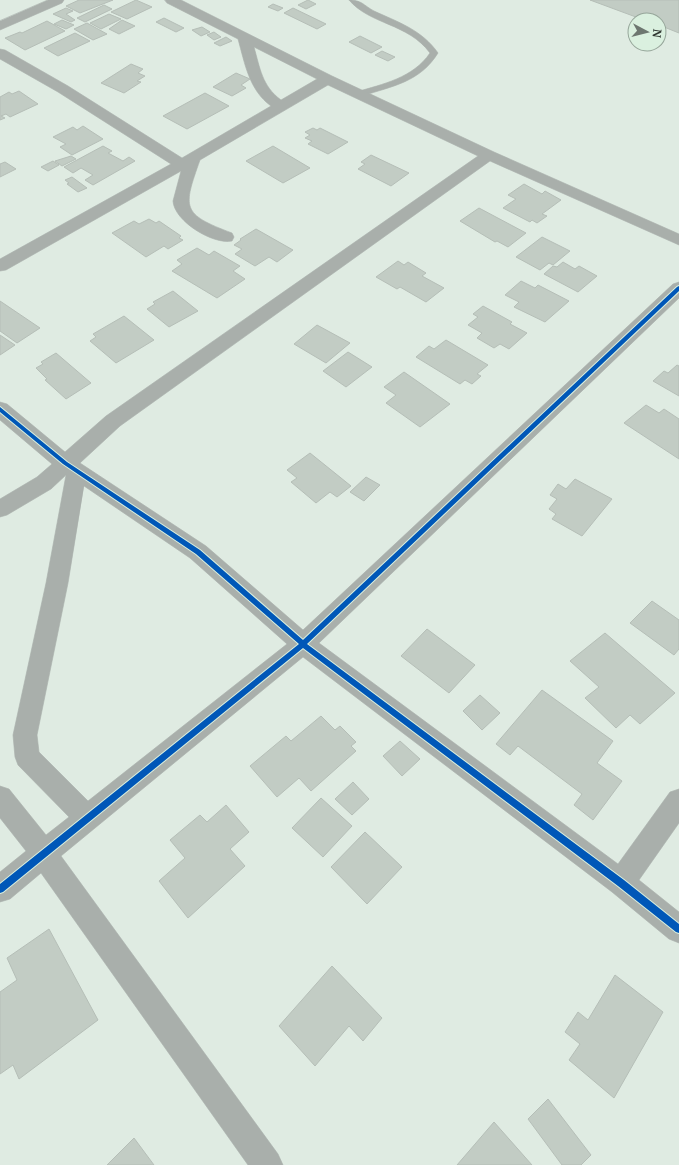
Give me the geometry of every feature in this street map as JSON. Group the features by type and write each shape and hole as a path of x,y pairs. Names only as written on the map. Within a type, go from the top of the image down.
{"street":[{"path":"0,26 58,0"},
{"path":"171,0 327,79 489,156 673,238 679,224"},
{"path":"244,37 257,81 267,96 281,106"},
{"path":"0,53 188,161"},
{"path":"0,266 188,161 327,79"},
{"path":"0,509 71,467 113,421 489,156"},
{"path":"188,161 181,206 187,215 198,223 212,232 226,237"},
{"path":"0,890 303,644 679,288"},
{"path":"0,409 71,467 198,552 303,644 621,883 679,929"},
{"path":"71,467 57,583 25,735 27,757 88,819"},
{"path":"0,798 44,854 267,1165"},
{"path":"621,883 679,801"}],"lane":[{"path":"353,0 366,10 409,30 429,45 434,53 429,63 424,68 404,79 360,94"}],"building":[{"path":"79,0 113,0 80,13 66,6"},
{"path":"136,0 152,7 127,19 111,12"},
{"path":"308,0 316,4 306,9 298,5"},
{"path":"590,0 679,0 679,33 667,28 667,12 627,12 627,14"},
{"path":"273,4 283,8 278,11 268,7"},
{"path":"104,5 112,9 85,22 77,18"},
{"path":"66,8 73,11 66,14 75,20 71,22 53,14"},
{"path":"293,8 326,24 317,29 284,13"},
{"path":"109,14 121,19 101,29 90,23"},
{"path":"164,18 184,28 176,32 156,22"},
{"path":"62,20 74,25 66,29 54,24"},
{"path":"122,20 135,26 119,34 109,29"},
{"path":"47,21 65,31 25,50 5,38 20,32 22,33"},
{"path":"87,23 107,34 93,40 74,29"},
{"path":"202,27 210,32 201,36 192,30"},
{"path":"214,32 221,37 214,40 207,35"},
{"path":"75,33 90,41 58,56 44,48"},
{"path":"360,36 382,47 371,53 349,42"},
{"path":"226,37 232,41 220,46 214,43"},
{"path":"382,51 395,57 388,61 375,55"},
{"path":"131,64 143,69 138,73 145,76 137,81 141,82 124,93 101,83"},
{"path":"236,73 250,79 241,85 246,88 232,96 213,87"},
{"path":"19,91 38,104 10,117 6,114 1,116 5,118 0,120 0,97 9,92 12,94"},
{"path":"205,93 229,106 187,129 163,116"},
{"path":"83,126 103,139 72,155 60,147 66,144 53,137 73,127 77,130"},
{"path":"313,128 317,130 320,128 348,142 328,154 308,144 312,141 305,138 310,135 305,132"},
{"path":"103,146 112,151 108,153 123,161 129,157 135,161 93,185 85,180 93,175 81,168 73,173 64,167"},
{"path":"273,146 310,168 283,183 246,161"},
{"path":"371,155 409,173 391,186 358,169 365,164 361,162"},
{"path":"71,156 76,159 62,166 55,161"},
{"path":"53,161 59,165 48,171 41,167"},
{"path":"5,162 16,169 0,177 0,164"},
{"path":"72,177 87,188 78,192 67,184 69,183 65,180"},
{"path":"524,184 542,194 545,191 561,200 542,214 547,216 537,223 532,220 530,222 503,208 516,199 508,195"},
{"path":"479,208 526,233 508,247 497,241 495,242 460,221"},
{"path":"149,219 156,223 159,221 181,236 179,238 183,240 168,249 164,246 146,257 112,233 134,221 139,224"},
{"path":"256,229 293,250 277,262 269,257 255,266 235,254 242,249 234,245 241,240 240,239"},
{"path":"542,237 570,251 553,265 549,263 540,270 516,257"},
{"path":"197,248 209,255 214,251 240,266 233,271 245,279 217,298 172,271 182,264 177,260"},
{"path":"398,261 404,265 408,262 426,273 422,276 444,288 426,302 400,287 397,289 376,277"},
{"path":"563,262 575,269 579,266 597,276 578,292 544,274 553,266 557,267"},
{"path":"521,281 535,288 538,285 569,301 545,322 514,307 519,302 505,295"},
{"path":"173,291 198,311 169,327 147,309 155,304 153,302"},
{"path":"0,301 40,328 17,343 0,331"},
{"path":"483,306 512,322 510,324 527,333 509,349 500,344 494,348 477,338 482,333 468,325 478,317 473,314"},
{"path":"124,316 154,340 116,363 90,341 96,337 93,334"},
{"path":"317,325 350,343 326,363 294,344"},
{"path":"0,335 15,345 0,355"},
{"path":"446,340 488,365 477,374 481,376 472,384 465,380 460,384 416,357 429,346 434,349"},
{"path":"348,352 372,367 346,387 323,371"},
{"path":"56,353 91,383 66,399 45,380 47,379 36,368 43,364 41,362"},
{"path":"677,365 679,366 679,396 653,381 664,371 668,373"},
{"path":"404,372 450,404 420,427 386,403 396,395 384,387"},
{"path":"646,405 659,413 664,409 679,419 679,459 624,423"},
{"path":"310,453 351,486 337,497 330,492 316,503 291,482 297,478 287,470"},
{"path":"366,477 380,485 364,501 350,492"},
{"path":"575,479 612,499 582,536 552,519 556,514 549,509 557,499 550,495 558,484 566,489"},
{"path":"652,601 679,620 679,649 674,655 630,623"},
{"path":"427,629 475,665 449,693 401,656"},
{"path":"605,633 675,693 640,724 630,715 616,728 585,698 599,687 570,661"},
{"path":"542,690 613,741 597,763 622,781 593,820 574,805 582,794 518,746 510,755 496,744"},
{"path":"480,695 500,713 482,730 463,711"},
{"path":"321,716 335,730 340,726 356,742 351,746 356,751 311,791 299,778 277,797 250,766 286,736 291,741"},
{"path":"400,741 420,759 402,776 383,756"},
{"path":"353,782 369,799 352,815 335,799"},
{"path":"321,798 352,826 323,857 292,828"},
{"path":"226,805 249,832 230,849 245,866 188,918 159,881 185,858 170,840 200,815 207,822"},
{"path":"365,832 402,867 367,904 331,867"},
{"path":"49,929 98,1020 19,1079 13,1065 0,1074 0,992 17,980 7,958"},
{"path":"332,966 382,1018 363,1041 349,1026 315,1066 279,1026"},
{"path":"615,975 663,1012 614,1098 569,1060 580,1044 565,1032 578,1012 588,1020"},
{"path":"548,1099 591,1155 581,1165 562,1165 528,1119"},
{"path":"494,1122 532,1165 457,1165"},
{"path":"134,1138 154,1165 107,1165"}],"cycle path":[{"path":"0,889 303,644 679,288"},
{"path":"0,409 65,463 198,552 303,644 621,883 679,929"}]}
